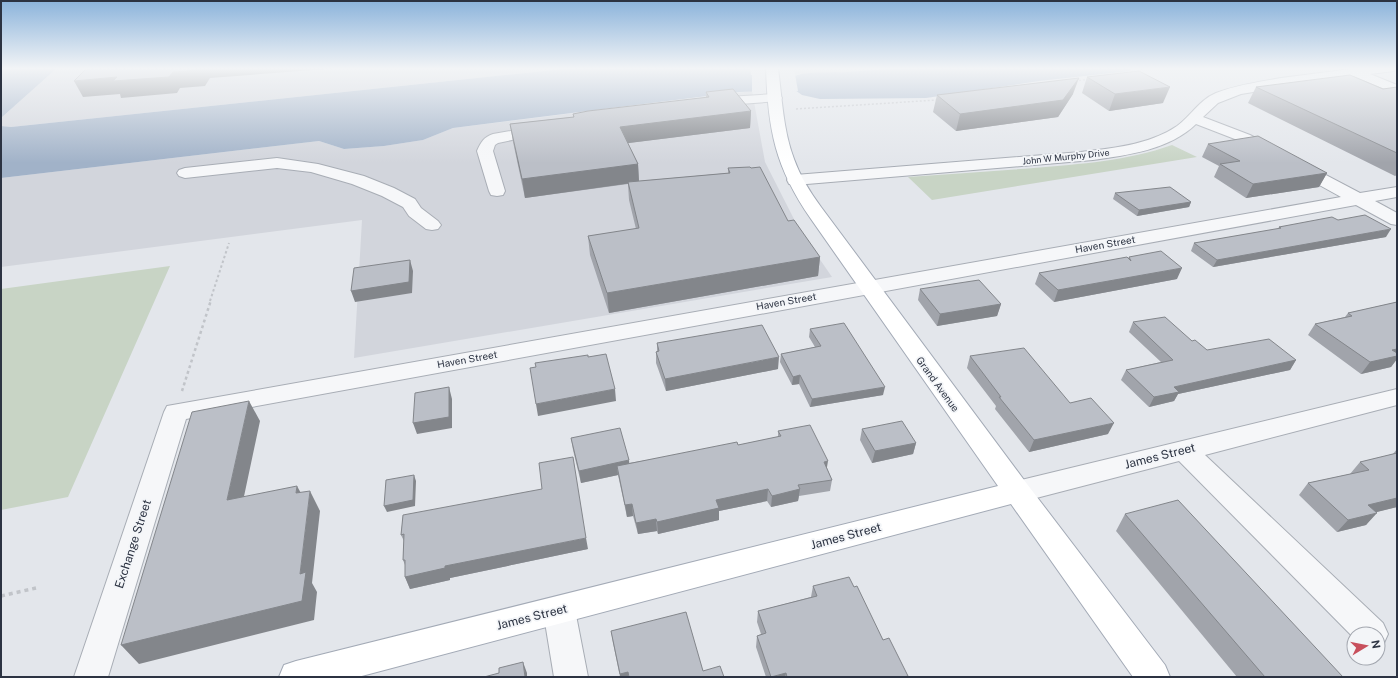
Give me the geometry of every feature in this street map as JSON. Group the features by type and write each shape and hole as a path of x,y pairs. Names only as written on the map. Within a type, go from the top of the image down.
{"main road":[{"name":"Grand Avenue","path":"776,100 780,138 784,150 795,180 816,215 1017,492 1154,677"},
{"name":"James Street","path":"296,677 1017,492"}],"street":[{"path":"696,104 736,100"},
{"name":"John W Murphy Drive","path":"795,180 1081,157 1109,153 1151,143 1182,130 1205,106 1214,100"},
{"path":"1194,119 1245,138 1397,220"},
{"path":"497,191 485,151 488,143 493,139 551,129"},
{"path":"185,173 277,163 312,166 358,180 388,192 409,203 415,212 432,224"},
{"name":"Haven Street","path":"179,402 868,287 1397,192"},
{"name":"James Street","path":"1017,492 1397,397"},
{"name":"Exchange Street","path":"91,677 179,402"},
{"path":"1184,450 1364,626"},
{"path":"559,610 571,677"}],"path":[{"path":"796,108 938,100"},
{"path":"179,402 229,243"},
{"path":"1,596 36,588"}],"shaded area":[{"path":"22,100 272,100 11,127 1,126 1,118"},
{"path":"682,100 754,100 765,162 799,229 832,277 354,358 362,220 1,267 1,178 319,141 344,149 384,146 423,140 453,128"}],"green space":[{"path":"1172,145 1197,157 932,200 908,177 1086,163 1138,155"},
{"path":"170,266 68,497 1,510 1,289"}],"water":[{"path":"1,100 22,100 1,118"},
{"path":"272,100 678,100 453,128 423,140 384,146 344,149 319,141 1,178 1,126 11,127"}],"building":[{"path":"686,100 742,100 751,111 620,127 638,164 522,179 510,124 574,117 573,114"},
{"path":"943,100 1063,100 1063,100 960,114"},
{"path":"1283,100 1397,100 1397,153"},
{"path":"1258,136 1327,173 1253,184 1220,164 1240,161 1208,144"},
{"path":"760,167 788,221 794,220 820,257 607,293 588,236 639,228 628,182 730,173 728,168"},
{"path":"1170,187 1191,202 1139,210 1115,193"},
{"path":"1365,215 1391,229 1217,260 1194,243 1281,228 1279,227 1332,217 1338,220"},
{"path":"1161,251 1182,268 1058,290 1039,273 1127,257 1131,261 1129,257"},
{"path":"410,260 409,282 351,291 354,268"},
{"path":"979,280 1001,304 940,314 920,289"},
{"path":"1397,302 1397,349 1392,350 1397,353 1397,356 1370,362 1315,324 1352,316 1348,313"},
{"path":"1165,317 1192,341 1195,340 1207,350 1269,339 1296,360 1174,387 1179,392 1154,397 1126,370 1173,360 1133,322"},
{"path":"844,323 885,387 812,399 800,375 793,377 781,354 821,346 810,329"},
{"path":"762,325 779,357 665,379 656,352 659,351 657,343"},
{"path":"1024,348 1070,403 1091,398 1114,423 1034,440 999,397 1001,397 970,356"},
{"path":"606,354 615,389 536,404 530,368 536,367 535,363 588,355 588,357"},
{"path":"449,387 449,417 413,423 415,393"},
{"path":"249,401 227,500 297,486 296,493 310,491 300,574 306,572 302,601 121,645 192,412"},
{"path":"902,421 916,443 875,451 862,429"},
{"path":"810,425 828,461 824,462 832,480 798,485 800,489 772,496 768,489 716,500 719,508 657,522 656,519 636,523 632,504 625,505 617,466 737,442 738,445 781,436 778,431"},
{"path":"620,428 629,460 579,471 571,438"},
{"path":"1397,453 1397,498 1368,505 1377,513 1348,520 1308,483 1369,470 1360,462"},
{"path":"573,457 586,538 445,566 445,568 405,577 405,560 403,560 404,534 401,535 403,515 542,489 539,463"},
{"path":"414,475 413,500 384,506 386,480"},
{"path":"1178,500 1343,677 1265,677 1125,514"},
{"path":"849,577 854,587 857,586 883,640 889,638 908,676 787,677 786,673 771,677 757,636 766,633 758,611 817,596 813,586"},
{"path":"686,612 703,671 720,666 724,677 629,677 628,672 620,674 611,631"},
{"path":"523,662 525,677 484,677 499,673 499,668"}]}
